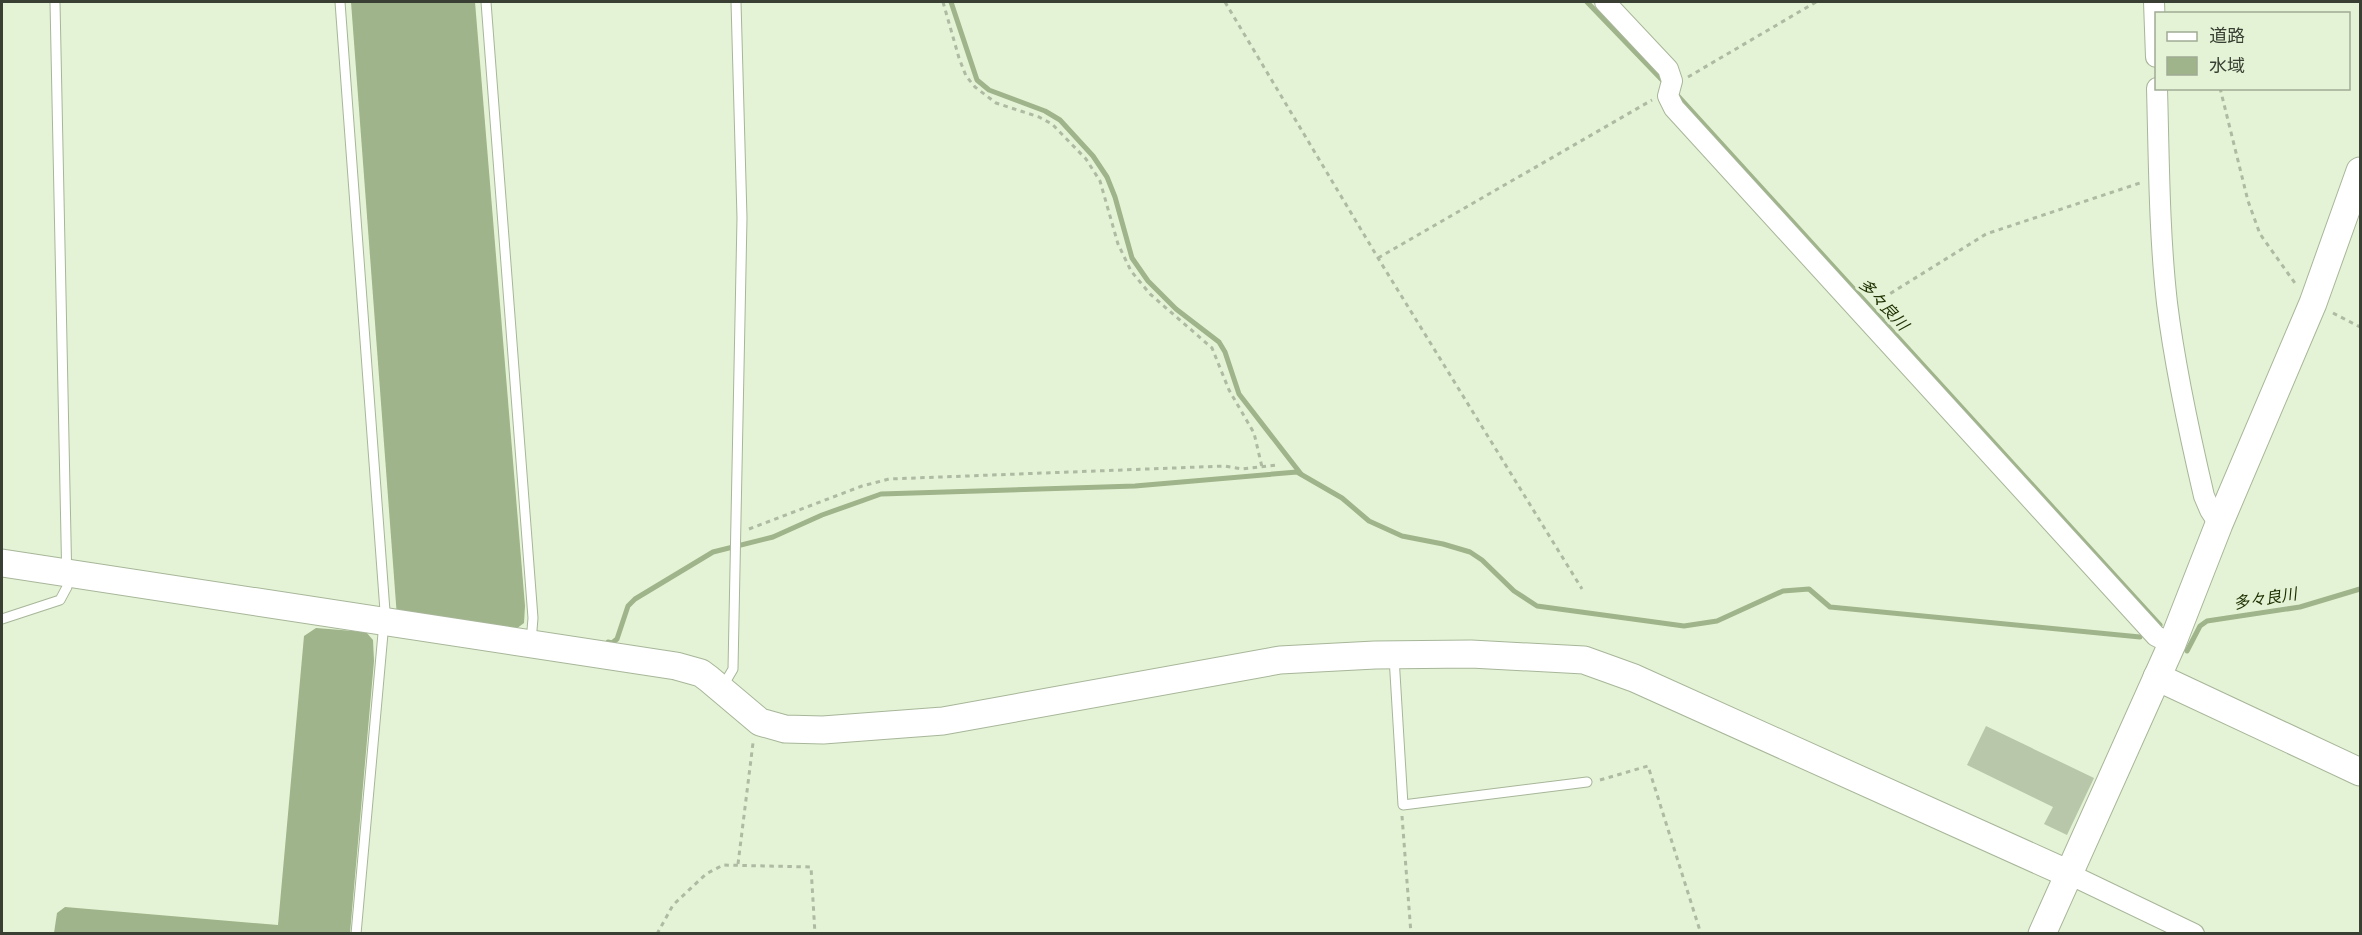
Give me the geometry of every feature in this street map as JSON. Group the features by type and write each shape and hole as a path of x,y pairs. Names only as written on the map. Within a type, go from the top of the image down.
{"street":[{"path":"1605,2 1668,69 1674,108 2156,636 2172,644"},
{"path":"2154,2 2155,20"},
{"path":"2157,90 2159,177 2167,301 2181,400 2205,496 2219,524"},
{"path":"2042,933 2172,644 2219,524 2313,303 2361,171"},
{"path":"2,563 676,666 700,674 721,688 760,722 785,729 823,730 943,721 1252,663 1280,660 1471,654 1584,660 1645,683 2069,874 2194,933"},
{"path":"2157,678 2361,772"}],"lane":[{"path":"2,619 60,600 67,587 55,2"},
{"path":"340,2 385,623 356,933"},
{"path":"486,2 533,618 531,644"},
{"path":"721,688 733,669 742,218 736,2"},
{"path":"1394,655 1403,805 1587,782"}],"path":[{"path":"943,2 966,76 975,87 996,103 1039,117 1052,124 1086,159 1100,181 1118,244 1131,271 1150,294 1212,348 1229,390 1254,433 1262,467"},
{"path":"1225,2 1378,258 1581,589"},
{"path":"1378,258 1816,2"},
{"path":"2220,90 2248,201 2260,234 2298,288 2313,303 2361,327"},
{"path":"1861,311 1986,234 2159,177"},
{"path":"735,534 862,486 889,479 1225,466 1242,469 1277,465"},
{"path":"738,865 754,733 760,722"},
{"path":"1587,782 1648,766 1701,933"},
{"path":"1403,805 1401,818 1410,933"},
{"path":"657,933 673,905 706,874 723,865 811,867 815,933"}],"water":[{"path":"351,2 475,2 525,606 524,623 512,632 397,617"},
{"path":"316,628 366,632 373,640 374,661 350,933 54,933 57,913 65,907 278,925 304,636"}],"building":[{"path":"1986,726 2094,778 2067,835 2044,824 2053,807 1967,765"}],"waterway":[{"path":"951,2 977,80 989,90 1045,111 1060,120 1093,156 1107,177 1115,197 1132,258 1148,281 1176,309 1219,342 1225,352 1239,394 1301,474"},
{"name":"多々良川","path":"1587,2 1665,83"},
{"name":"多々良川","path":"1678,96 2160,625"},
{"path":"608,642 612,643 617,639 628,606 635,599 713,552 773,537 822,515 881,494 1135,486 1297,472 1342,498 1369,521 1402,536 1470,552 1482,560 1514,591 1537,606 1684,626 1717,621 1783,591 1809,589 1830,607 2140,637"},
{"name":"多々良川","path":"2187,651 2200,626 2207,621 2300,607 2360,589"}]}
